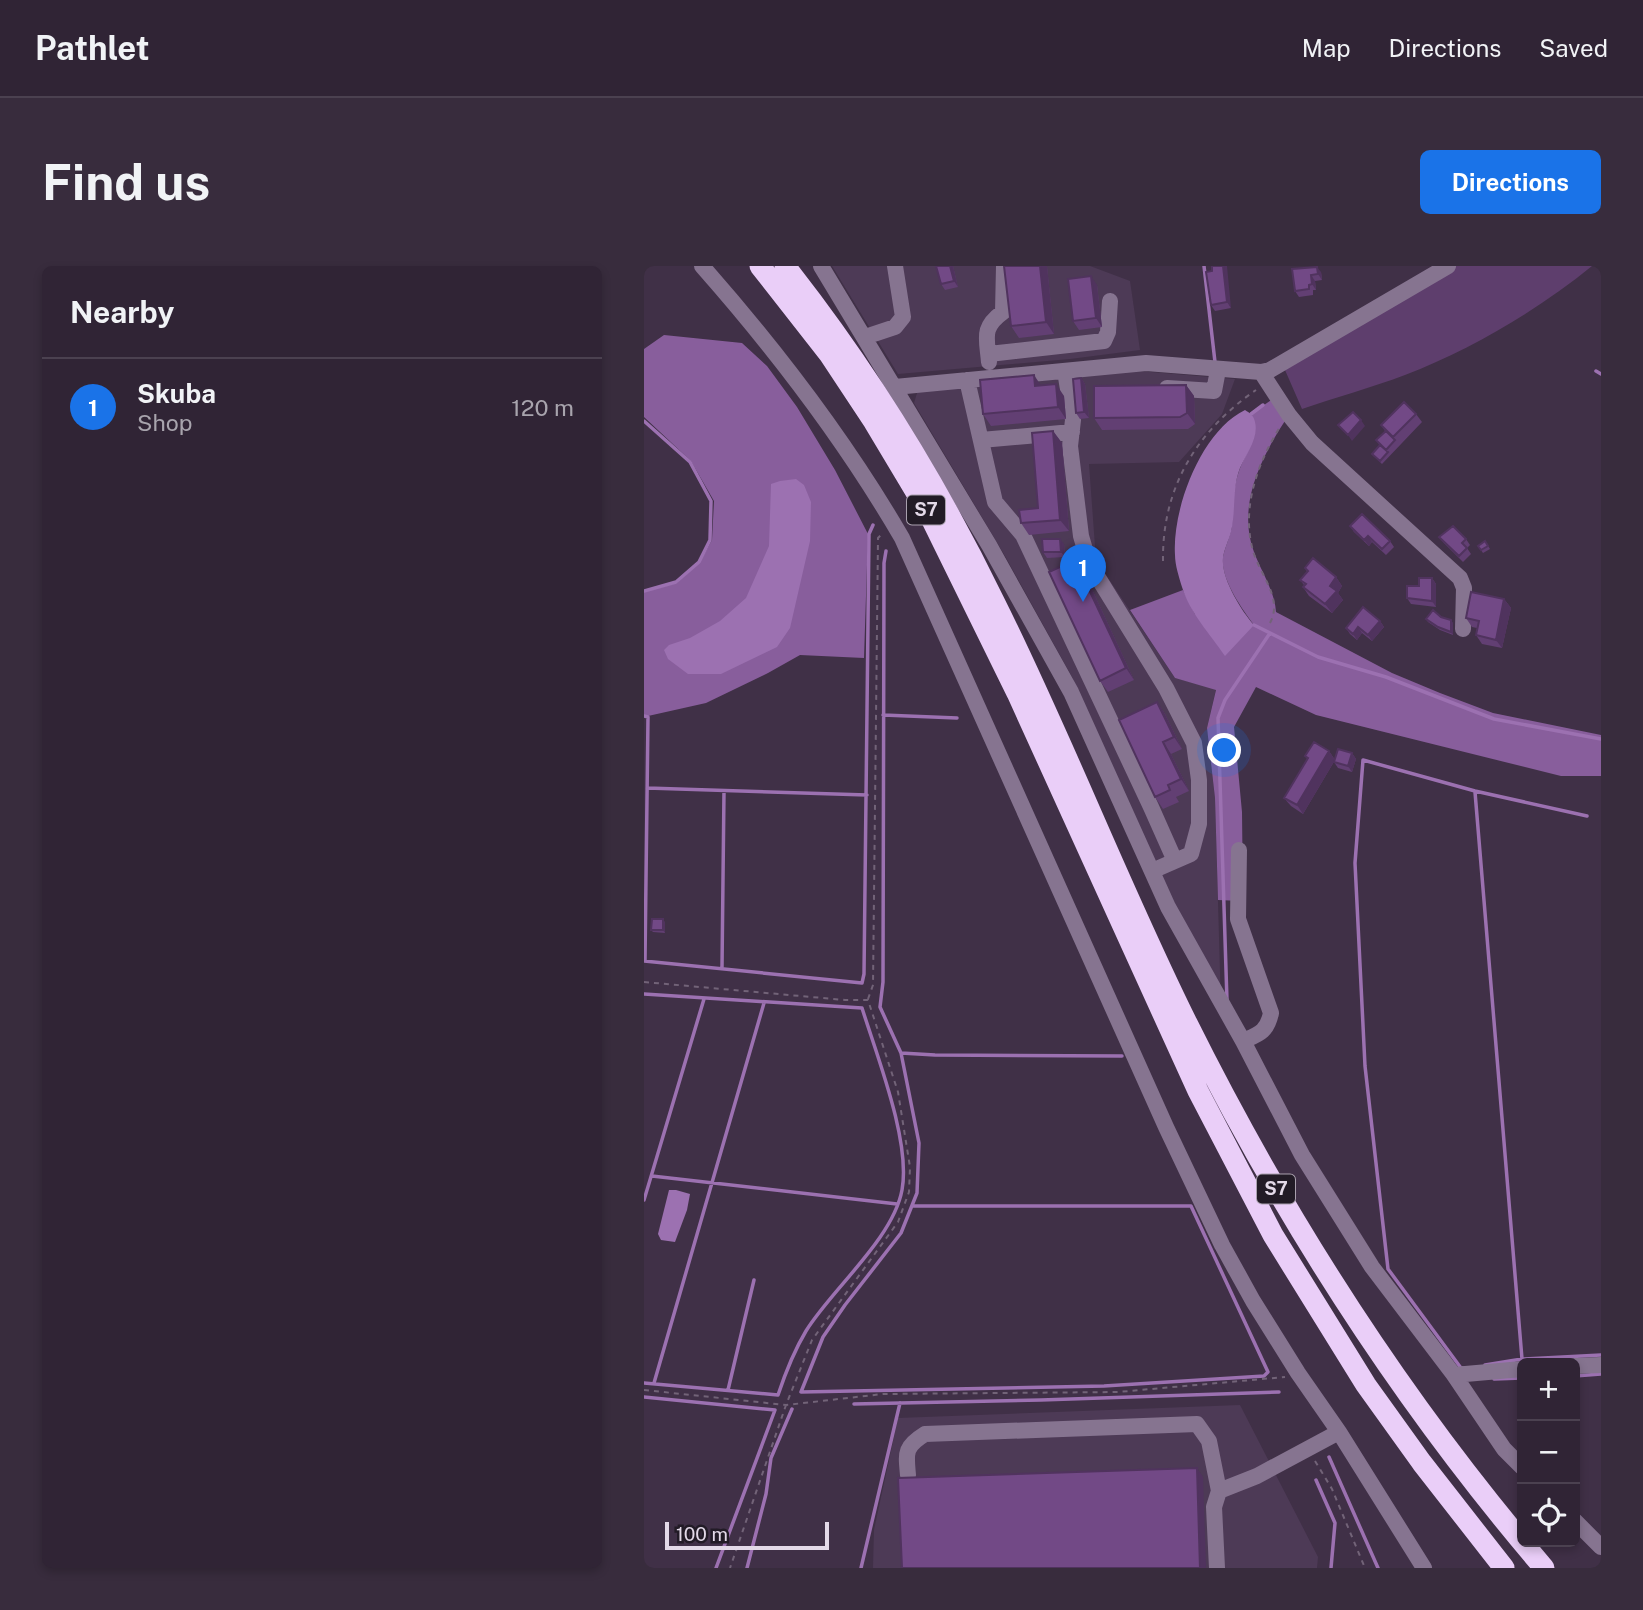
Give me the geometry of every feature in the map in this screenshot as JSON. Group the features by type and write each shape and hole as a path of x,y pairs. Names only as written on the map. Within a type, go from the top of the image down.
{"highway":[{"name":"S7","path":"760,266 829,354 874,422 929,514 1017,693 1198,1091 1273,1234 1366,1385 1422,1463 1504,1568"},
{"name":"S7","path":"785,266 819,309 891,413 947,509 996,603 1186,1021 1289,1213 1355,1320 1413,1402 1476,1487 1544,1568"}],"street":[{"path":"702,266 780,358 854,459 891,518 910,554 1201,1203 1253,1301 1424,1568"},
{"path":"821,266 895,387 1071,692 1168,907 1243,1041 1302,1155 1372,1267 1454,1375 1504,1449 1517,1462"},
{"path":"865,337 895,327 903,317 895,266"},
{"path":"992,378 986,329 992,320 1003,312 1004,266"},
{"path":"1265,377 1270,370 1447,266"},
{"path":"989,354 1104,341 1108,332 1110,301"},
{"path":"895,387 1065,371 1131,358 1146,363 1265,377 1289,415 1330,461 1460,578 1464,588 1463,629"},
{"path":"1147,388 1214,391 1218,370"},
{"path":"1065,371 1070,393 1070,446 1082,560 1166,688 1194,743 1199,780 1199,824 1191,854 1152,871"},
{"path":"967,380 995,502 1023,535 1049,576 1175,861"},
{"path":"981,440 1072,432"},
{"path":"1239,850 1238,919 1271,1013 1269,1024 1259,1034 1243,1041"},
{"path":"1580,1366 1601,1365"},
{"path":"1454,1375 1517,1369"},
{"path":"908,1475 906,1452 913,1441 925,1434 1197,1424 1209,1441 1219,1491 1214,1507 1217,1568"},
{"path":"1219,1491 1257,1476 1339,1432"},
{"path":"1580,1526 1601,1547"}],"path":[{"path":"1163,561 1165,523 1177,482 1191,454 1208,432 1265,377"},
{"path":"1270,624 1276,612 1276,602 1252,547 1249,521 1251,492 1271,442 1289,415"},
{"path":"730,1568 786,1405 812,1340 898,1222 909,1192 910,1167 898,1092 868,1000 873,985 878,538 891,518"},
{"path":"644,982 868,1000"},
{"path":"644,1390 786,1405 883,1394 1118,1392 1291,1376"},
{"path":"1308,1449 1332,1489 1365,1568"}],"shaded area":[{"path":"832,266 1090,266 1130,281 1140,350 898,374"},
{"path":"1456,266 1592,266 1526,313 1454,354 1392,380 1302,409 1285,370"},
{"path":"664,335 742,343 767,366 797,407 835,470 868,534 864,658 800,655 706,703 648,716 644,715 644,592 677,583 700,562 712,540 714,501 691,461 644,417 644,349"},
{"path":"1127,370 1235,379 1222,414 1179,462 1089,464 1096,560 1175,678 1216,689 1207,728 1215,798 1221,1007 1072,677 1005,556 914,403 918,390"},
{"path":"1277,396 1289,415 1262,462 1250,498 1248,516 1254,552 1270,589 1276,612 1392,673 1440,693 1493,713 1601,735 1601,776 1561,776 1316,715 1256,687 1234,727 1242,812 1243,901 1218,900 1215,798 1207,728 1216,690 1175,678 1130,610 1183,590 1195,614 1254,625 1228,584 1223,557 1231,529 1237,477 1253,436 1254,422 1251,414"},
{"path":"1245,410 1254,418 1256,428 1238,476 1223,566 1233,593 1254,625 1225,656 1186,597 1176,563 1175,536 1184,494 1203,453 1229,420"},
{"path":"796,479 804,485 811,502 810,541 790,628 777,647 721,674 688,674 668,659 664,650 669,645 690,638 720,621 746,598 769,546 771,484"},
{"path":"669,1190 690,1194 675,1242 661,1240 658,1234"},
{"path":"1240,1405 1318,1557 1317,1568 873,1568 874,1530 898,1418"}],"building":[{"path":"936,266 950,266 954,281 941,284"},
{"path":"1004,266 1040,266 1046,322 1011,326"},
{"path":"1212,266 1223,266 1227,302 1211,305 1206,272 1212,271"},
{"path":"1317,267 1318,274 1311,275 1312,284 1309,289 1295,291 1292,269"},
{"path":"1091,276 1096,318 1073,321 1068,279"},
{"path":"1034,375 1035,386 1056,384 1058,407 983,414 980,380"},
{"path":"1081,378 1084,412 1076,413 1073,379"},
{"path":"1186,385 1187,413 1180,417 1094,418 1094,386"},
{"path":"1404,402 1416,414 1393,437 1381,425"},
{"path":"1353,412 1361,420 1348,435 1338,425"},
{"path":"1053,431 1060,520 1021,523 1019,510 1038,508 1032,433"},
{"path":"1386,431 1395,440 1386,450 1376,440"},
{"path":"1380,445 1388,452 1380,461 1372,454"},
{"path":"1362,514 1390,541 1382,549 1368,536 1364,540 1350,526"},
{"path":"1453,526 1466,539 1462,543 1467,548 1459,556 1439,537"},
{"path":"1042,539 1060,539 1061,552 1043,552"},
{"path":"1485,541 1488,546 1481,550 1478,546"},
{"path":"1313,558 1336,577 1330,586 1337,591 1325,604 1303,587 1306,584 1300,580 1308,571 1305,568"},
{"path":"1075,560 1126,668 1100,681 1049,572"},
{"path":"1419,578 1432,578 1432,601 1407,598 1407,586 1419,586"},
{"path":"1471,592 1504,599 1496,640 1476,635 1479,621 1466,618"},
{"path":"1363,607 1380,621 1368,635 1358,627 1353,634 1346,628"},
{"path":"1433,610 1441,617 1451,620 1451,632 1426,619"},
{"path":"1157,702 1174,737 1163,742 1181,779 1168,785 1170,790 1155,797 1119,720"},
{"path":"1314,742 1329,751 1297,805 1284,798 1308,758 1305,756"},
{"path":"1338,749 1352,753 1348,766 1334,762"},
{"path":"652,919 663,919 663,930 651,930"},
{"path":"1197,1468 1200,1568 902,1568 898,1478"}],"waterway":[{"path":"1204,266 1215,362"},
{"path":"1596,371 1601,374"},
{"path":"1251,414 1263,405"},
{"path":"644,421 690,462 711,501 710,540 699,562 676,582 644,591"},
{"path":"644,961 862,983 869,534 873,525"},
{"path":"886,551 883,982 880,1007 901,1053 1122,1056"},
{"path":"1254,625 1318,657 1386,677 1494,719 1601,739"},
{"path":"1227,1001 1218,718 1225,700 1270,633"},
{"path":"883,715 957,718"},
{"path":"644,716 648,717 645,961"},
{"path":"1463,1368 1388,1269 1365,1066 1355,863 1363,760 1475,791 1587,816"},
{"path":"647,788 867,795"},
{"path":"722,967 724,791"},
{"path":"1475,792 1522,1358"},
{"path":"644,994 862,1008 891,1099 902,1148 903,1170 902,1190 887,1227 806,1331 778,1395 644,1383"},
{"path":"644,1200 704,999"},
{"path":"654,1383 764,1003"},
{"path":"901,1053 919,1143 917,1193 901,1233 823,1337 801,1392 1104,1386 1264,1376 1268,1372 1191,1206 912,1206"},
{"path":"652,1176 897,1204"},
{"path":"728,1390 754,1280"},
{"path":"1485,1365 1522,1359 1601,1355"},
{"path":"1580,1376 1601,1374"},
{"path":"1494,1379 1517,1378"},
{"path":"854,1404 1279,1392"},
{"path":"644,1397 775,1410 716,1568"},
{"path":"861,1568 900,1403"},
{"path":"747,1568 766,1494 771,1458 792,1409"},
{"path":"1329,1457 1378,1568"},
{"path":"1316,1480 1335,1523 1331,1568"}],"place":[{"name":"Skuba","path":"1083,602"}]}
